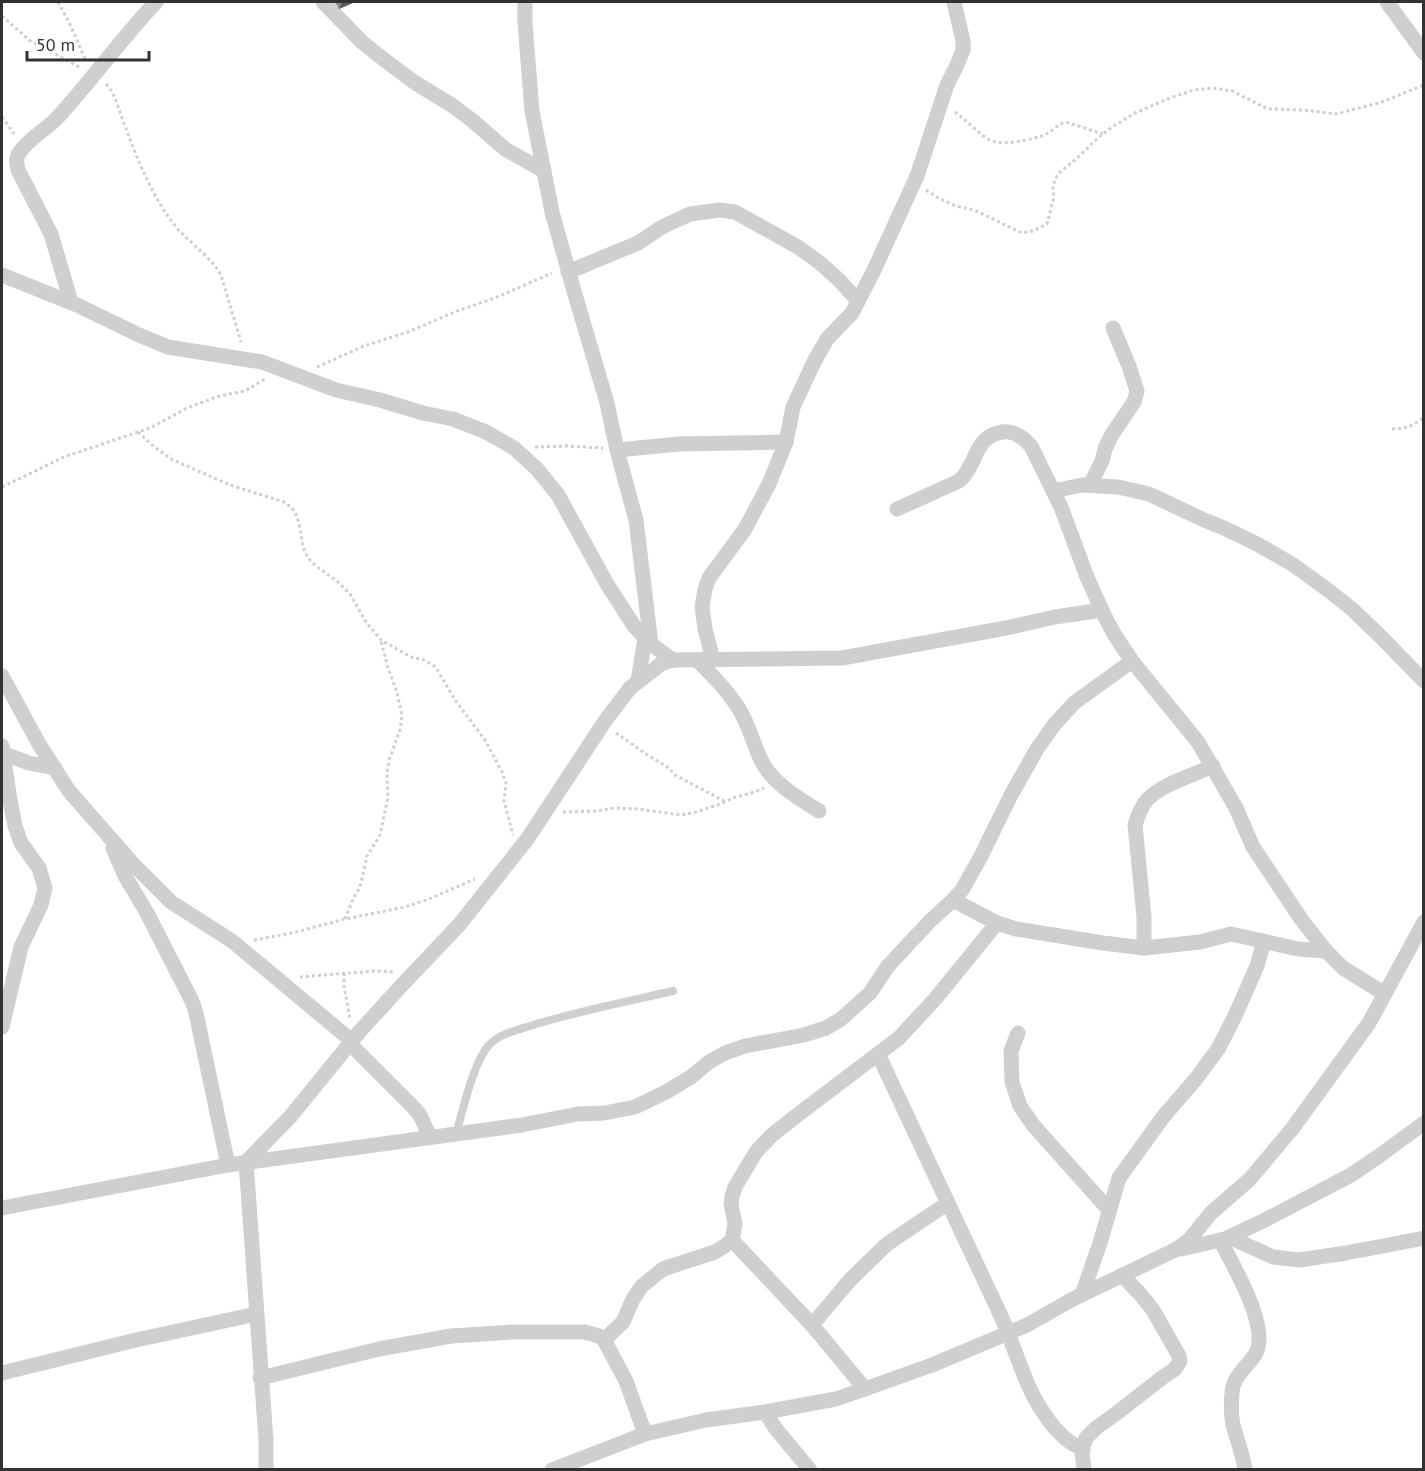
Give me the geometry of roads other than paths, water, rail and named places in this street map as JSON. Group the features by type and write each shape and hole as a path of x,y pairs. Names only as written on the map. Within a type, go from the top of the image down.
{"street":[{"path":"71,302 51,234 18,170 16,161 18,153 56,119 133,26 156,2"},
{"path":"323,2 362,42 382,58 459,111 505,149 544,171"},
{"path":"526,2 527,53 532,111 552,212 607,403 636,520 648,641 638,681"},
{"path":"819,812 776,780 764,766 746,720 705,660 702,607 705,589 709,578 745,529 770,484 786,442 793,407 814,363 828,339 852,313 876,268 915,181 940,104 963,50 954,2"},
{"path":"1387,2 1424,53"},
{"path":"567,269 638,243 662,227 690,214 719,210 735,212 798,247 820,262 858,301"},
{"path":"2,275 71,302 168,347 262,362 336,390 453,419 486,432 514,448 537,469 558,495 607,584 634,626 648,641 673,660"},
{"path":"1090,485 1111,436 1134,402 1137,391 1130,366 1113,328"},
{"path":"897,509 959,481 970,469 976,451 988,436 1004,431 1014,432 1024,438 1031,446 1053,491 1087,577 1114,634 1132,661 1198,742 1236,808 1253,847 1287,900 1326,951 1343,968 1385,994"},
{"path":"617,450 679,444 786,442"},
{"path":"1053,491 1082,484 1118,487 1149,494 1224,528 1292,564 1328,590 1353,610 1424,681"},
{"path":"266,1470 266,1440 246,1162 290,1117 351,1041 459,925 518,851 605,721 630,688 661,664 673,660 842,658 1102,610"},
{"path":"2,1208 246,1162 522,1125 578,1114 604,1113 635,1107 666,1092 726,1053 745,1046 804,1035 826,1028 841,1019 870,993 888,966 962,890 1037,748 1054,725 1074,703 1132,661"},
{"path":"2,676 39,744 69,791 134,865 171,902 238,945 351,1041 420,1115 430,1137"},
{"path":"2,748 29,763 54,768"},
{"path":"2,748 15,826 21,843 39,868 45,888 41,905 21,947 2,1027"},
{"path":"1144,948 1144,917 1135,825 1140,811 1148,799 1165,786 1213,766"},
{"path":"105,832 125,876 176,968 194,1007 228,1165"},
{"path":"953,900 997,923 1016,928 1144,948 1200,942 1231,934 1298,949 1326,951"},
{"path":"552,1470 645,1434 706,1420 765,1412 836,1398 865,1389 932,1365 1027,1326 1082,1295 1175,1250 1190,1240 1211,1213 1250,1179 1292,1129 1369,1023 1424,922"},
{"path":"604,1340 623,1322 636,1293 651,1278 663,1269 715,1252 732,1240 735,1224 732,1197 735,1186 756,1152 800,1113 899,1038 936,998 997,923"},
{"path":"1082,1295 1119,1178 1218,1049 1257,966 1264,940"},
{"path":"1018,1033 1011,1051 1011,1082 1020,1106 1034,1125 1109,1209"},
{"path":"878,1054 1009,1333 1041,1409 1060,1434 1073,1446 1083,1449"},
{"path":"1175,1250 1225,1239 1244,1231 1351,1175 1424,1123"},
{"path":"812,1325 850,1281 887,1244 948,1203"},
{"path":"1225,1239 1273,1257 1299,1260 1424,1238"},
{"path":"1225,1239 1256,1315 1259,1340 1257,1351 1240,1372 1232,1389 1233,1423 1244,1458 1245,1470"},
{"path":"732,1240 812,1325 865,1389"},
{"path":"1084,1470 1083,1449 1086,1438 1095,1428 1175,1369 1180,1361 1153,1310 1122,1275"},
{"path":"2,1373 136,1340 256,1314"},
{"path":"260,1378 379,1349 451,1336 513,1332 585,1332 604,1340 626,1381 645,1434"},
{"path":"765,1412 810,1470"}],"lane":[{"path":"456,1134 480,1057 491,1043 509,1032 560,1016 673,991"}]}
